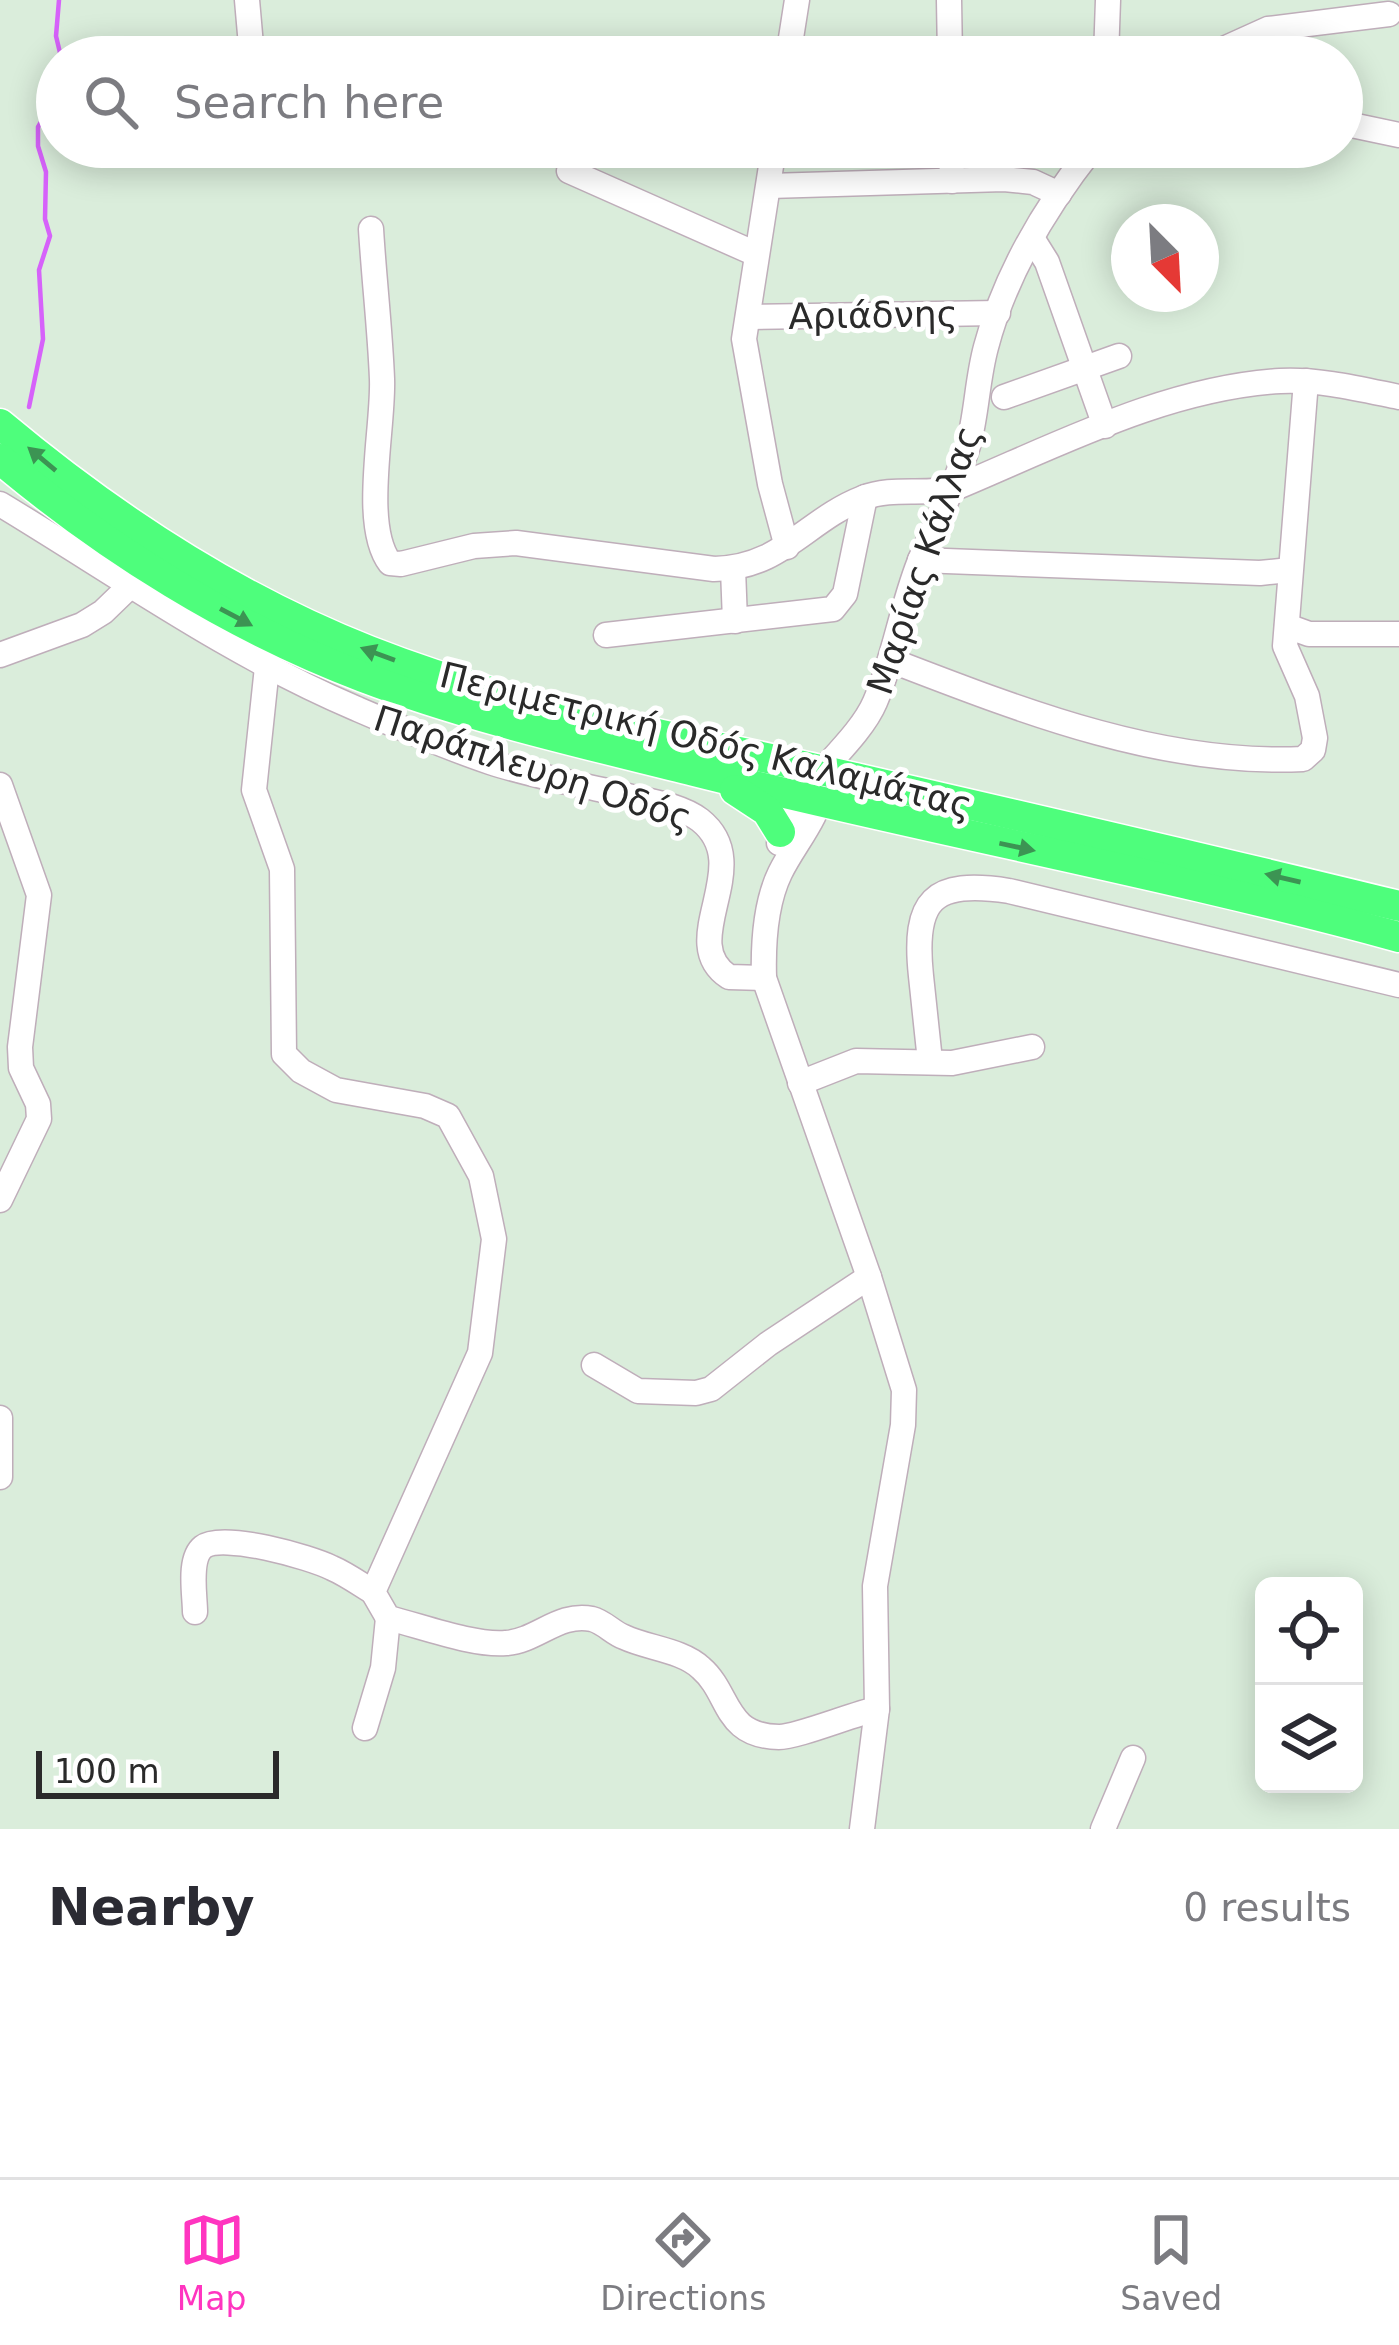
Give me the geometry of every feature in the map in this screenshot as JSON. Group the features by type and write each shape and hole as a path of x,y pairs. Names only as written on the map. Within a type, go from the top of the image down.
{"main road":[{"name":"Περιμετρική Οδός Καλαμάτας","path":"0,424 61,476 137,529 330,635 522,701 1399,906"},
{"name":"Περιμετρική Οδός Καλαμάτας","path":"0,459 123,552 320,659 462,711 810,800 1399,937"},
{"path":"686,769 751,798 767,811 779,832"}],"street":[{"path":"247,0 250,36"},
{"path":"791,36 797,0"},
{"path":"949,0 950,36"},
{"path":"1107,36 1108,0"},
{"path":"1359,0 1394,15"},
{"path":"1252,36 1268,29 1394,15"},
{"path":"1363,127 1399,134"},
{"path":"772,168 756,254 746,359 787,547"},
{"path":"952,168 952,181"},
{"name":"Μαρίας Κάλλας","path":"810,800 826,771 864,724 890,660 920,560 955,488 975,416 986,345 1032,238 1078,168"},
{"path":"569,171 756,254"},
{"path":"770,186 1019,179 1059,194"},
{"path":"371,229 382,381 376,507 379,543 390,563 474,546 516,543 733,569 763,562 866,497 955,488 1105,426 1196,395 1277,381 1306,381 1399,397"},
{"path":"1032,238 1047,262 1105,426"},
{"name":"Αριάδνης","path":"748,317 998,314"},
{"path":"1004,397 1119,356"},
{"path":"890,660 1004,704 1164,748 1303,759 1313,750 1315,738 1307,696 1285,646 1306,381"},
{"path":"606,635 824,613 841,603 866,497"},
{"name":"Παράπλευρη Οδός","path":"0,504 267,667 353,708 492,762 670,806 699,819 721,857 708,941 711,958 729,977 764,979"},
{"path":"920,560 1260,573 1290,570"},
{"path":"733,569 735,621"},
{"path":"4,660 82,625 132,584"},
{"path":"1287,626 1309,634 1399,634"},
{"path":"267,667 254,790 282,869 284,1054 301,1072 336,1090 425,1106 448,1116 482,1176 494,1239 480,1353 373,1592"},
{"path":"0,785 35,880 40,910 20,1047 21,1068 38,1105 39,1119 0,1200"},
{"path":"779,875 779,832 810,800"},
{"path":"810,800 768,913 764,979 869,1277 904,1390 905,1408 875,1586 877,1709 862,1829"},
{"path":"930,1061 919,922 932,899 961,887 1009,891 1399,985"},
{"path":"800,1083 856,1060 967,1061 1032,1047"},
{"path":"594,1365 638,1391 711,1389 768,1344 869,1277"},
{"path":"0,1418 0,1478"},
{"path":"195,1612 195,1558 204,1546 217,1542 245,1544 330,1566 373,1592 388,1618 382,1668 365,1728"},
{"path":"388,1618 499,1644 527,1641 548,1626 574,1618 597,1620 620,1636 694,1662 706,1671 736,1720 753,1733 784,1737 877,1709"},
{"path":"1103,1829 1133,1757"}],"waterway":[{"path":"56,36 59,0"},
{"path":"29,407 43,339 39,270 50,236 45,219 45,168"}]}
